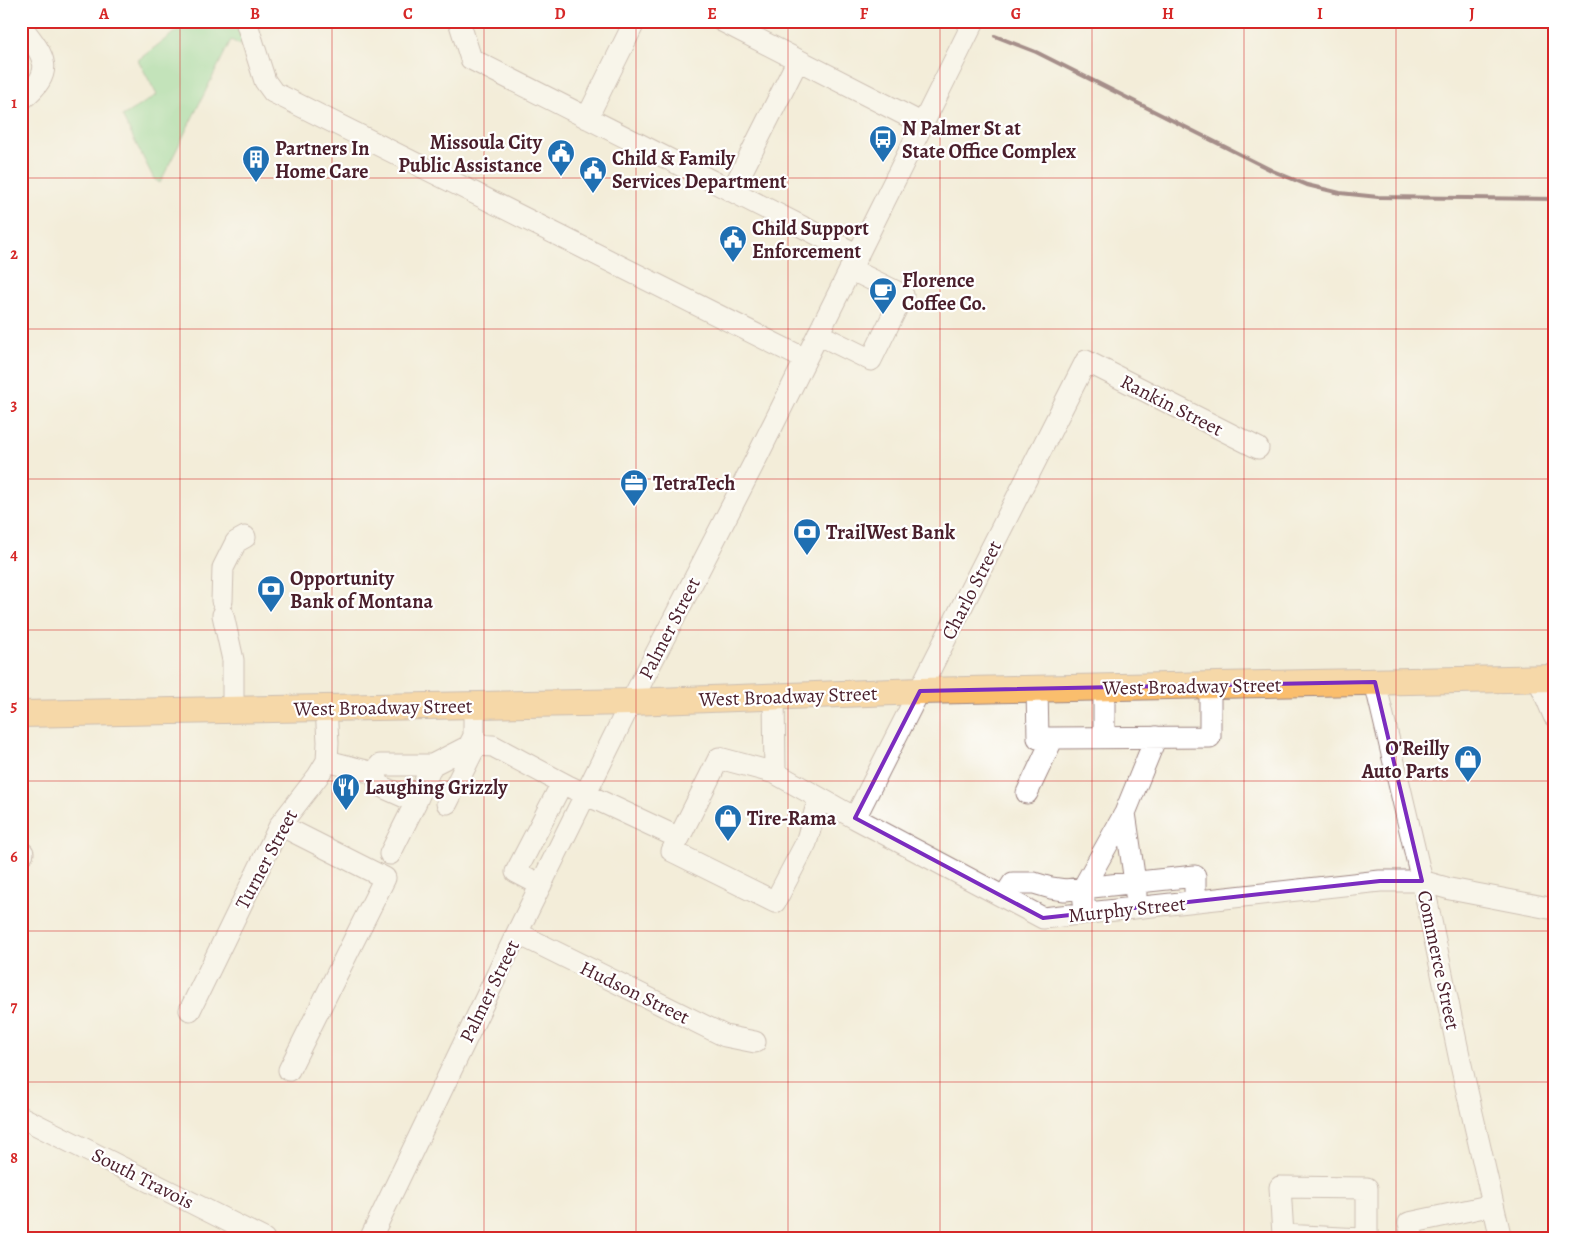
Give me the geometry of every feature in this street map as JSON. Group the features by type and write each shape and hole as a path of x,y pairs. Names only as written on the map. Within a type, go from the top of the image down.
{"main road":[{"name":"West Broadway Street","path":"21,714 632,702 920,691 1546,678"}],"street":[{"path":"246,21 265,81 273,92 805,359"},
{"path":"459,21 471,59 732,191 854,262 902,295 871,360 818,334"},
{"path":"587,118 635,21"},
{"path":"722,21 923,124"},
{"name":"Palmer Street","path":"370,1239 517,933 974,21"},
{"path":"21,26 38,48 44,65 42,76 37,86 21,100"},
{"path":"732,191 798,60"},
{"name":"Rankin Street","path":"1086,361 1258,448"},
{"name":"Charlo Street","path":"855,818 1086,361"},
{"path":"233,710 233,660 222,608 222,568 236,542 245,537"},
{"path":"1546,678 1554,716"},
{"name":"Commerce Street","path":"1375,682 1422,881 1501,1239"},
{"path":"1037,689 1038,738 1210,737 1210,686"},
{"path":"1104,688 1104,737"},
{"path":"774,697 775,773"},
{"path":"447,802 473,745 474,705"},
{"path":"326,708 327,761 374,773"},
{"path":"1085,914 1083,888 1125,813 1156,737"},
{"path":"1027,793 1053,738"},
{"path":"374,773 380,765 432,765 473,745 493,746 562,783 679,838 672,851 775,902 806,843 819,798"},
{"name":"Murphy Street","path":"679,838 719,758 775,773 855,818 1044,918 1380,881 1422,881 1450,889 1554,910"},
{"name":"Turner Street","path":"190,1010 280,825 318,776 327,761"},
{"path":"390,854 432,765"},
{"path":"374,773 380,786 416,802"},
{"path":"541,885 516,872 562,783"},
{"path":"1125,813 1126,909"},
{"path":"280,825 385,878 289,1070"},
{"path":"1004,897 1013,883 1034,883 1065,890 1195,876 1195,901"},
{"path":"1159,880 1161,905"},
{"name":"Hudson Street","path":"517,933 725,1036 755,1042"},
{"name":"South Travois","path":"21,1117 264,1239"},
{"path":"1362,1239 1283,1235 1280,1187 1367,1188 1367,1239"},
{"path":"1413,1239 1409,1223 1493,1205"}],"highlighted area":[{"path":"1375,682 1422,881 1380,881 1043,918 855,818 920,691"}],"green space":[{"path":"188,21 237,21 243,41 240,45 231,40 160,183 154,179 122,116 157,95 138,60"}],"railway":[{"path":"995,36 1036,52 1273,171 1307,185 1340,193 1378,197 1554,199"}],"place":[{"name":"N Palmer St at State Office Complex","path":"883,163"},
{"name":"Missoula City Public Assistance","path":"561,177"},
{"name":"Partners In Home Care","path":"256,183"},
{"name":"Child & Family Services Department","path":"593,194"},
{"name":"Child Support Enforcement","path":"733,263"},
{"name":"Florence Coffee Co.","path":"883,315"},
{"name":"TetraTech","path":"634,507"},
{"name":"TrailWest Bank","path":"807,556"},
{"name":"Opportunity Bank of Montana","path":"271,613"},
{"name":"O'Reilly Auto Parts","path":"1468,783"},
{"name":"Laughing Grizzly","path":"346,811"},
{"name":"Tire-Rama","path":"728,842"}]}
